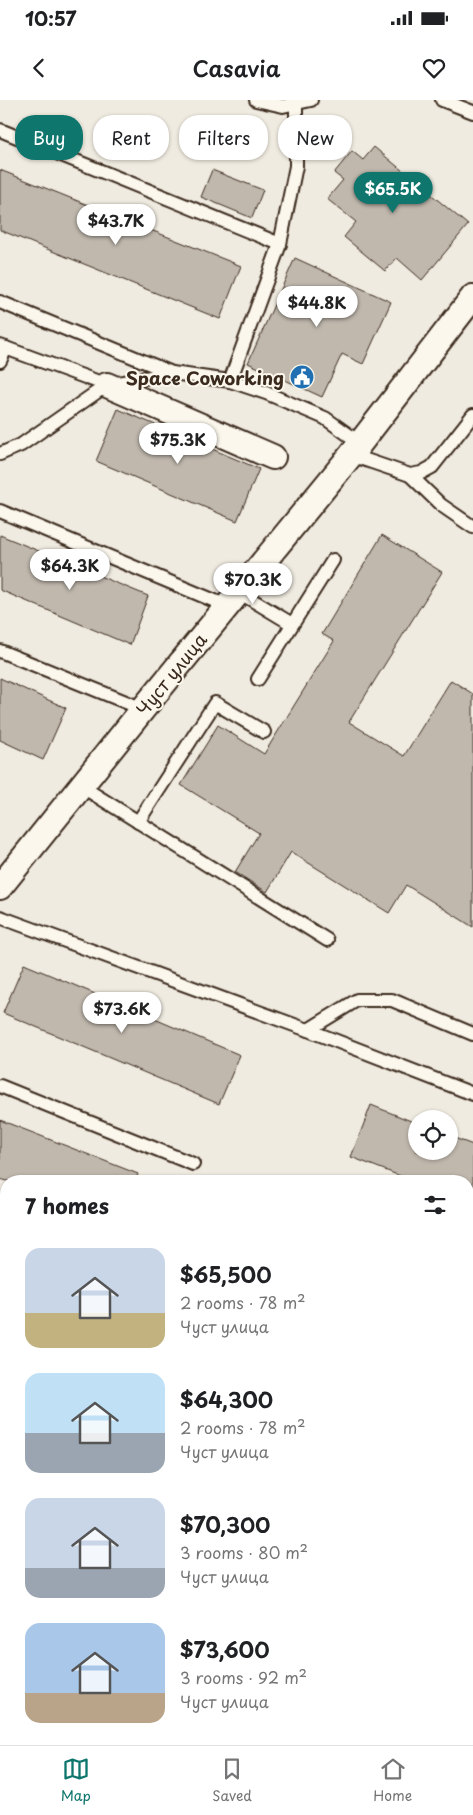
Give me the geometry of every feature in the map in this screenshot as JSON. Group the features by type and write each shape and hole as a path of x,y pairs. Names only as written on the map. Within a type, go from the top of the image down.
{"street":[{"name":"Чуст улица","path":"0,887 356,449 473,297"},
{"path":"107,385 273,457"}],"lane":[{"path":"256,100 284,106 311,100"},
{"path":"442,100 473,112"},
{"path":"230,381 280,244 296,166 296,104"},
{"path":"0,130 280,244"},
{"path":"0,302 172,373 230,381 266,393 325,418 356,449 410,475 441,505 473,527"},
{"path":"0,361 3,347 107,385"},
{"path":"0,454 21,445 107,385 172,373"},
{"path":"410,475 432,467 473,415"},
{"path":"0,511 233,599 292,624"},
{"path":"258,679 334,560"},
{"path":"0,651 142,710"},
{"path":"138,822 215,703 264,732"},
{"path":"81,786 327,940"},
{"path":"0,918 308,1030 473,1094"},
{"path":"308,1030 357,1000 392,1000 473,1034"},
{"path":"0,1086 193,1164"}],"building":[{"path":"374,147 468,225 422,280 397,258 385,271 344,237 356,222 327,199 343,180 334,173 345,160 352,160 352,151 363,160"},
{"path":"0,170 241,266 220,319 0,230"},
{"path":"212,170 263,190 252,218 201,197"},
{"path":"295,258 391,302 363,364 342,354 322,397 248,363"},
{"path":"118,409 259,469 237,521 96,461"},
{"path":"0,535 148,596 130,645 0,590"},
{"path":"382,535 442,572 349,722 404,756 451,680 473,694 473,927 406,885 389,913 291,852 267,892 235,872 259,833 181,785 218,725 264,754 334,641 322,634"},
{"path":"0,678 66,708 43,760 0,740"},
{"path":"24,964 240,1055 219,1104 3,1013"},
{"path":"371,1105 408,1120 408,1160 458,1160 458,1139 473,1145 473,1175 398,1175 351,1157"},
{"path":"0,1120 138,1174 138,1175 0,1175"}],"place":[{"name":"Space Coworking","path":"302,377"}]}
